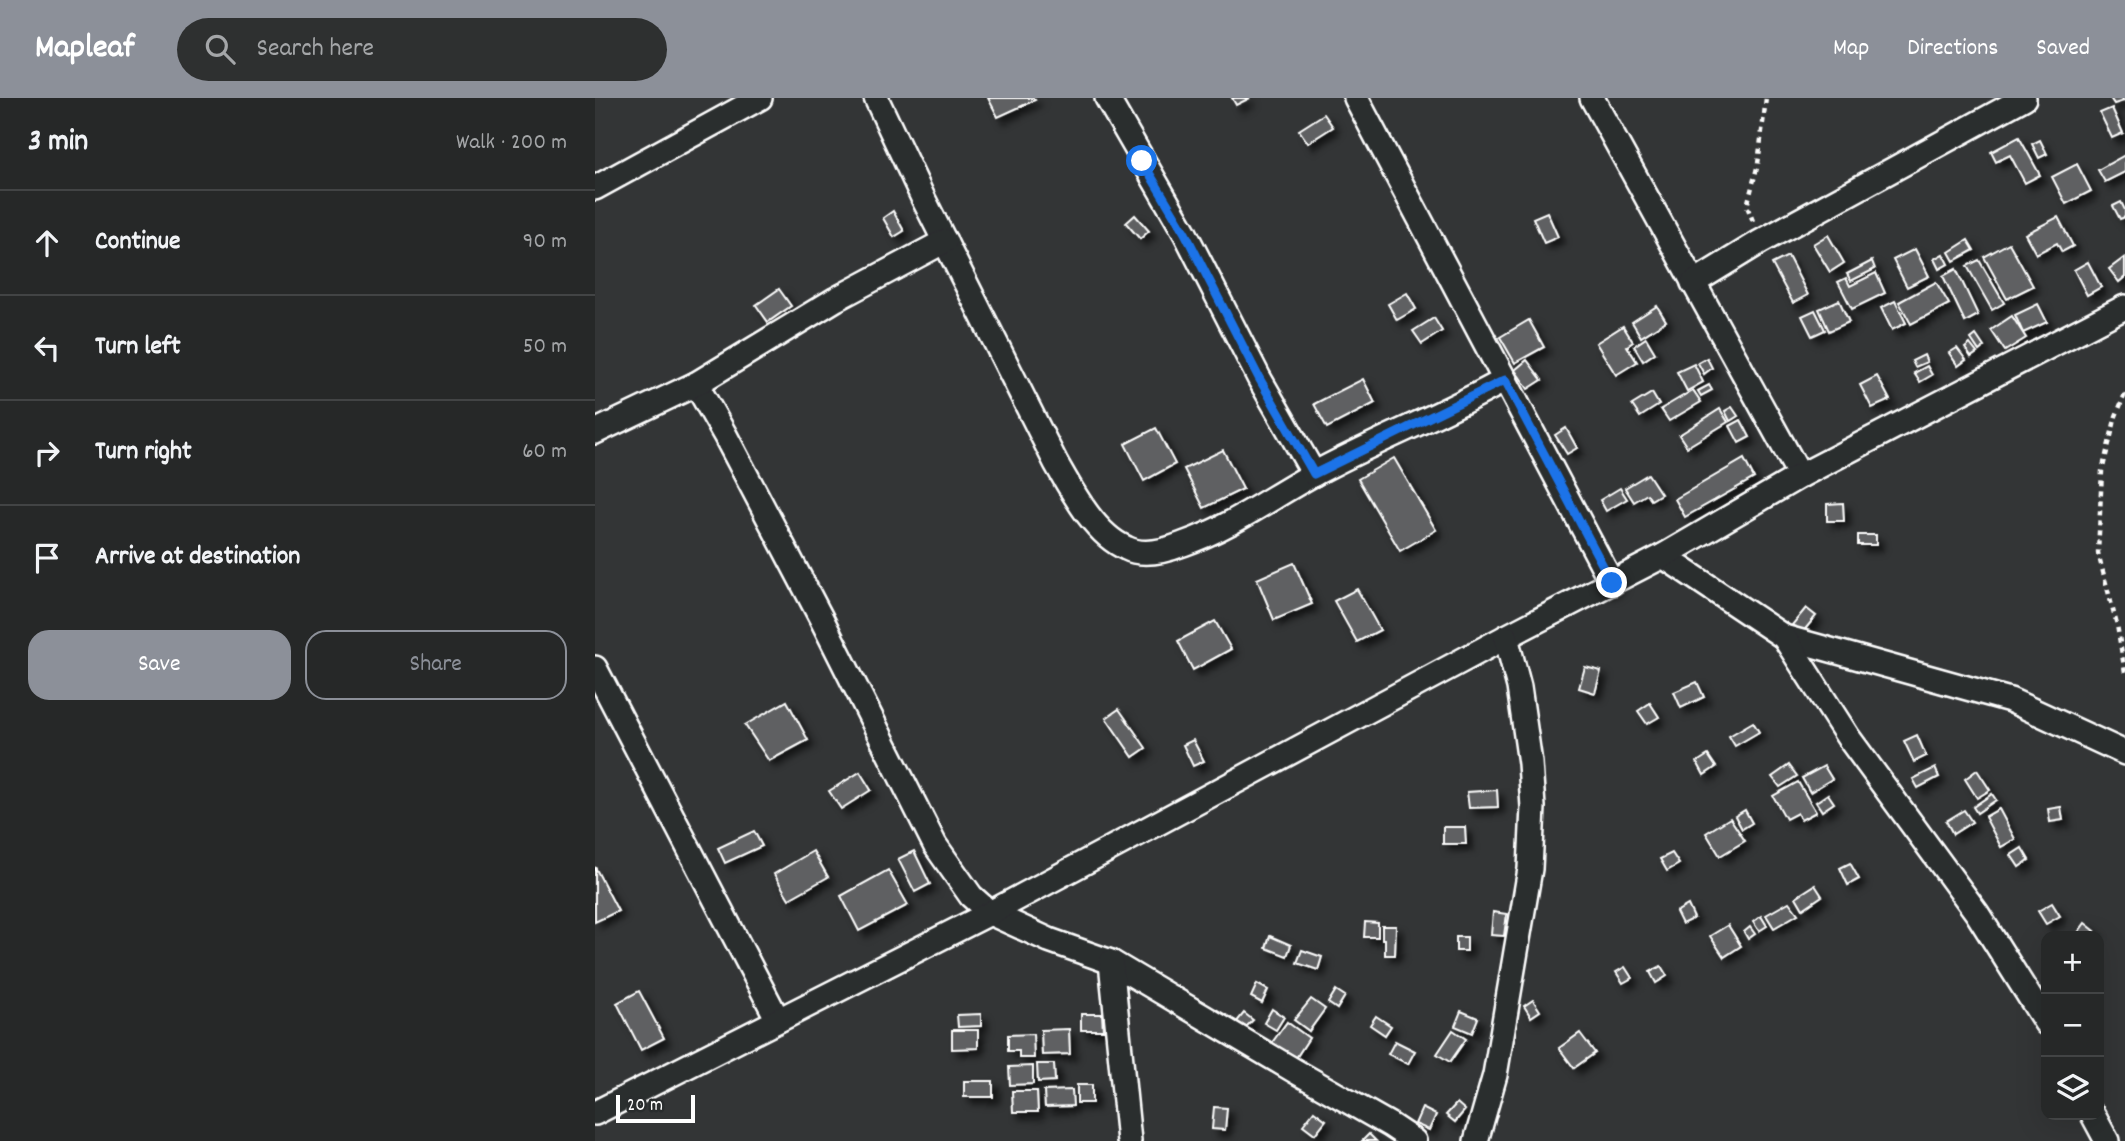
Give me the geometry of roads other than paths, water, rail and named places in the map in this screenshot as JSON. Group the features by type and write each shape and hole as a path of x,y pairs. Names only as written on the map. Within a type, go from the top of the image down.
{"street":[{"path":"595,188 760,98"},
{"path":"876,98 1056,463 1077,499 1106,535 1127,549 1151,553 1183,544 1223,526 1314,474 1505,380"},
{"path":"1107,98 1185,233 1253,367 1314,474"},
{"path":"1356,98 1612,583"},
{"path":"1591,98 1800,476"},
{"path":"1693,283 1760,242 2024,98"},
{"path":"595,432 696,384 836,299 945,241"},
{"path":"595,1113 990,913 1663,556 1800,476 2125,307"},
{"path":"696,384 821,618 935,845 971,896 990,913 1049,940 1111,962 1414,1141"},
{"path":"1663,556 1784,637 2010,700 2125,753"},
{"path":"1476,1141 1495,1075 1530,869 1532,807 1529,763 1519,687 1506,637"},
{"path":"1784,637 1848,737 1977,913 2041,1015"},
{"path":"595,668 778,1020"},
{"path":"1111,962 1129,1141"},
{"path":"2096,1120 2107,1141"}]}
